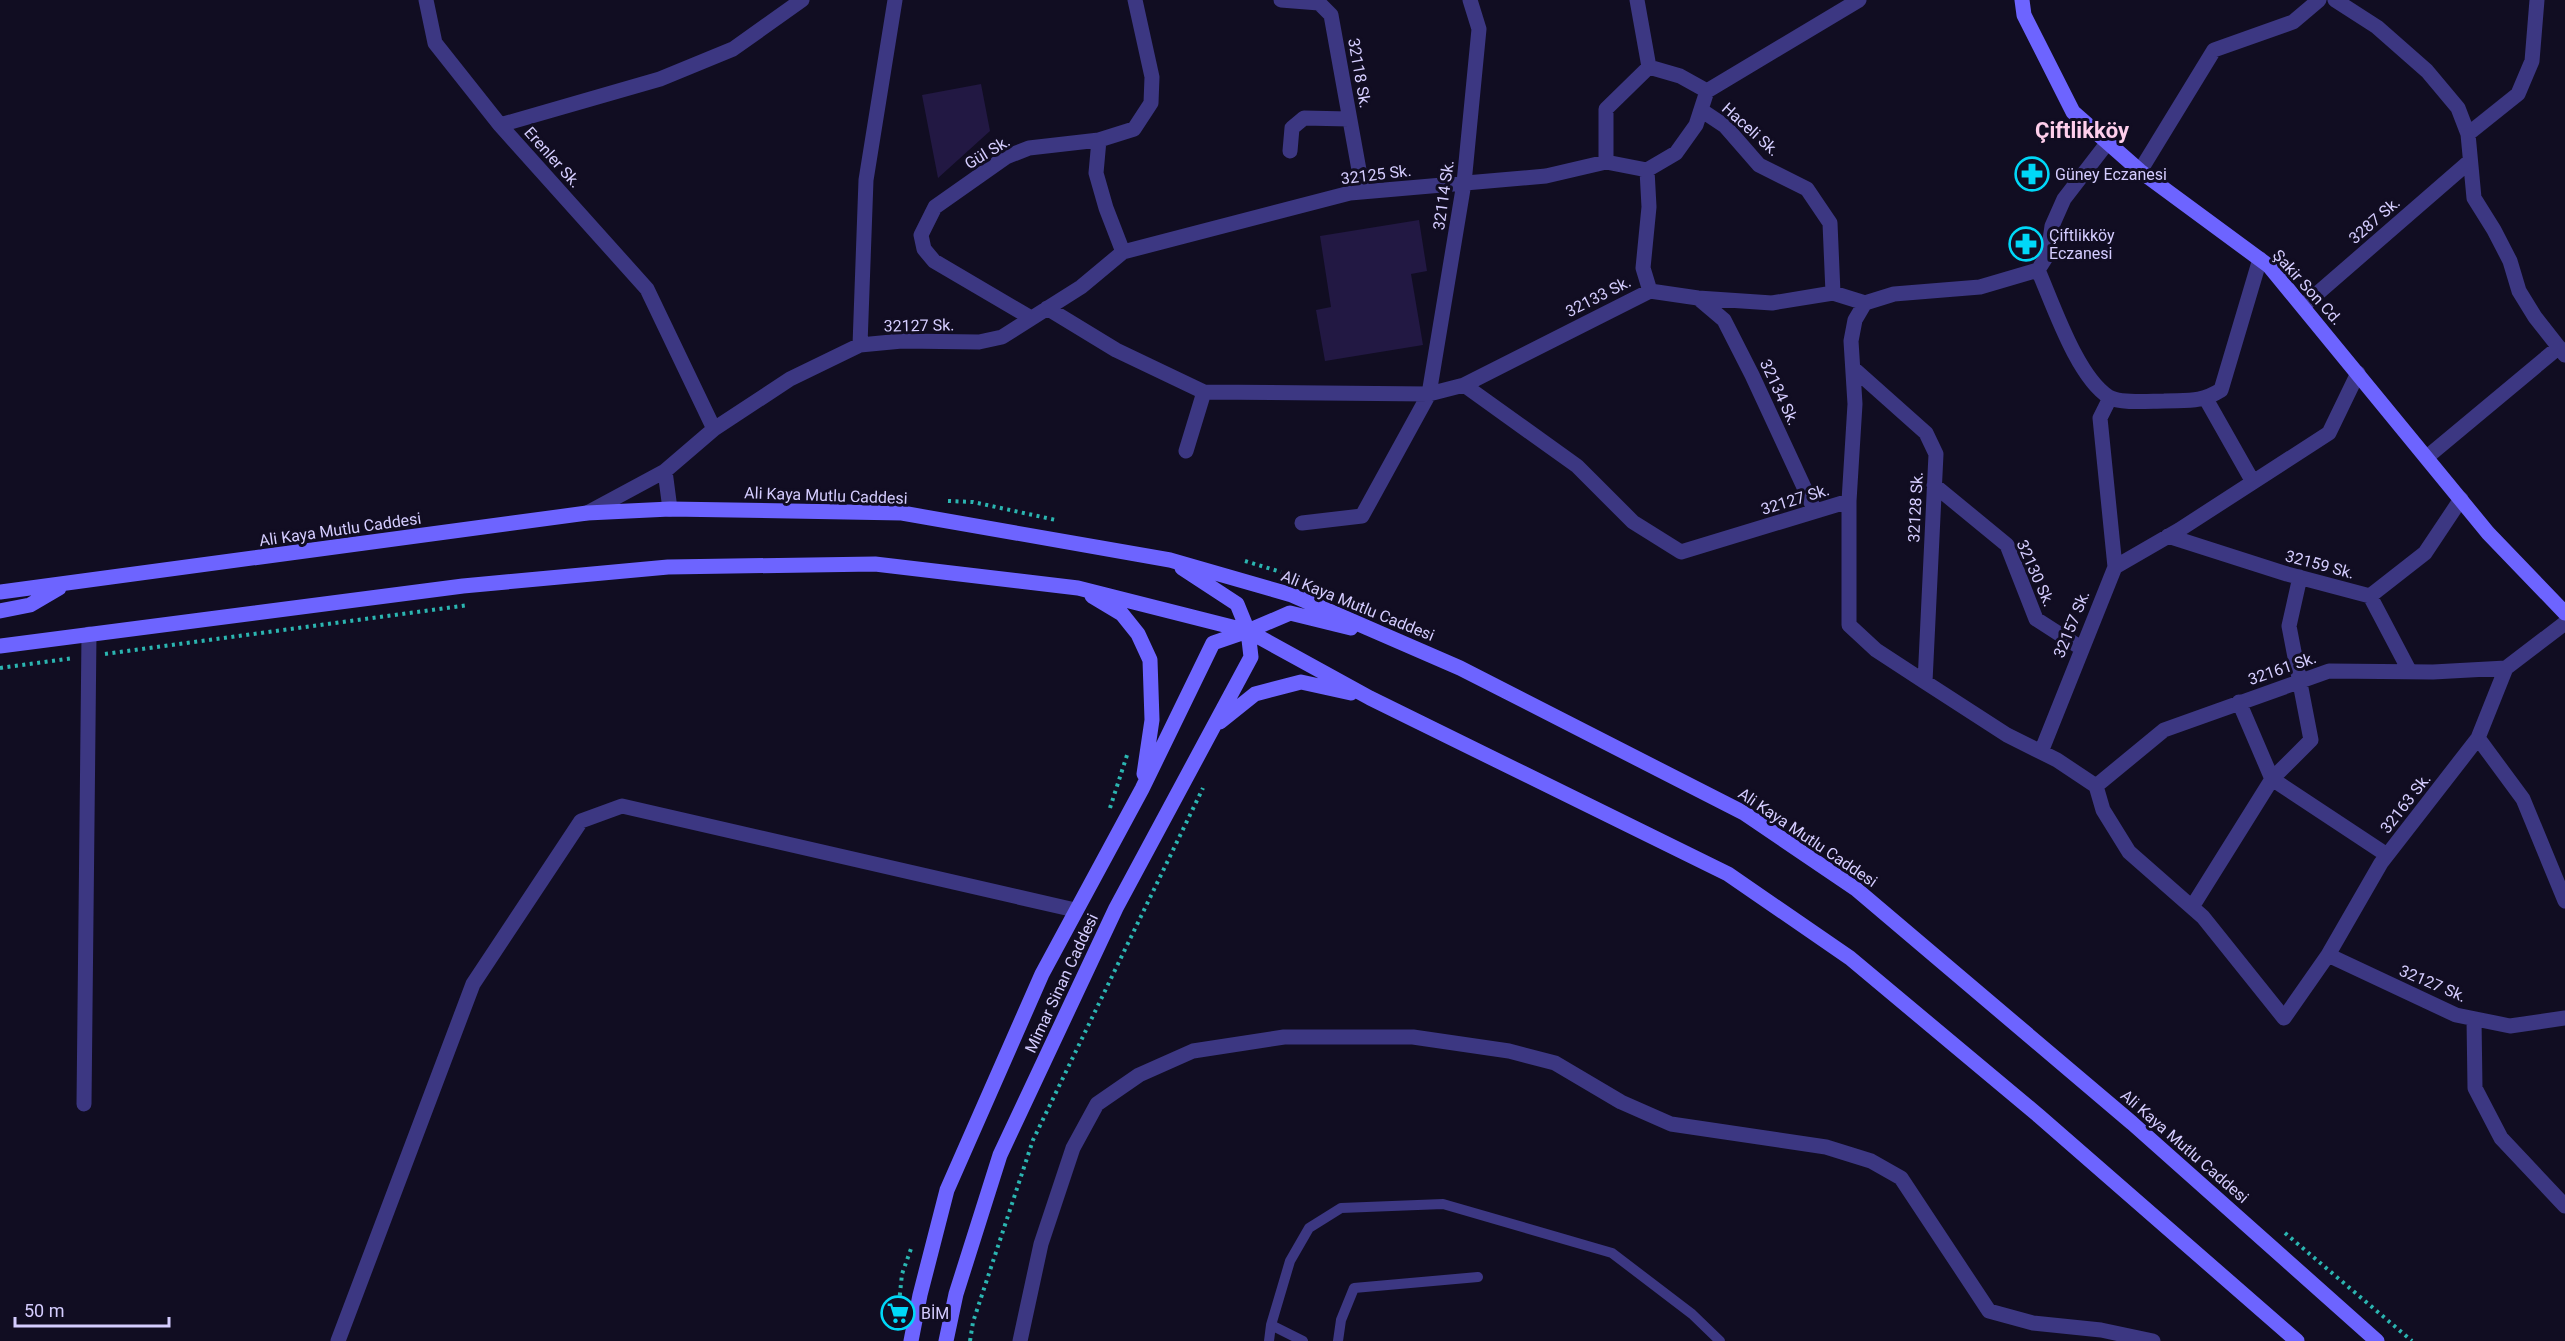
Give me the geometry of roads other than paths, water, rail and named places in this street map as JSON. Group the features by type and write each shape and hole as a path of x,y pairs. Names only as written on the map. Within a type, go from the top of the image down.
{"main road":[{"name":"Şakir Son Cd.","path":"2022,0 2024,15 2073,112 2140,171 2269,266 2488,533 2565,613"},
{"name":"Ali Kaya Mutlu Caddesi","path":"0,592 587,513 670,509 902,513 1170,560 1292,595 1460,668 1744,813 1856,888 2132,1123 2377,1341"},
{"path":"1170,560 1237,604 1248,631"},
{"path":"0,646 463,586 668,567 875,564 1078,588 1248,631 1370,698 1728,874 1850,958 2039,1116 2297,1341"},
{"path":"0,611 30,605 64,585"},
{"path":"1078,588 1122,614 1138,634 1150,660 1152,720 1142,789"},
{"name":"Mimar Sinan Caddesi","path":"911,1341 920,1295 947,1190 1042,974 1142,789 1213,643 1290,613 1397,640"},
{"name":"Mimar Sinan Caddesi","path":"946,1341 956,1294 1000,1155 1116,908 1251,657 1248,631"},
{"path":"1213,728 1255,694 1301,682 1370,698"}],"street":[{"path":"426,0 435,43 500,125"},
{"name":"Erenler Sk.","path":"714,429 647,289 500,125 660,78 733,50 802,0"},
{"path":"860,345 866,180 895,0"},
{"name":"Gül Sk.","path":"1031,318 934,261 924,249 921,235 935,207 1006,157 1029,148 1099,140 1134,129 1151,103 1152,77 1135,0"},
{"name":"32118 Sk.","path":"1281,0 1319,3 1331,15 1362,192"},
{"name":"32114 Sk.","path":"1302,523 1362,516 1429,394 1464,183 1479,29 1470,0"},
{"path":"1637,0 1649,67"},
{"path":"1650,291 1643,268 1649,207 1647,170 1676,153 1696,125 1707,91 1859,0"},
{"path":"2140,171 2214,50 2293,22 2319,0"},
{"path":"2335,0 2377,27 2427,71 2458,108 2468,134 2474,198 2510,261 2519,291 2535,317 2562,351 2427,457"},
{"path":"2468,134 2518,94 2532,61 2537,0"},
{"path":"1649,67 1680,76 1707,91"},
{"path":"1606,162 1606,110 1649,67"},
{"name":"Haceli Sk.","path":"1701,110 1725,126 1759,165 1807,189 1830,223 1833,292"},
{"path":"1290,151 1292,128 1304,118 1349,119"},
{"path":"1099,140 1096,173 1106,208 1123,252"},
{"path":"1849,501 1855,404 1851,341 1855,320 1865,303 1894,294 1980,287 2038,270 2048,254 2052,226 2064,199 2108,142"},
{"name":"3287 Sk.","path":"2303,306 2470,161"},
{"name":"32125 Sk.","path":"1047,308 1081,287 1123,252 1257,216 1362,192 1546,176 1606,162 1647,170"},
{"path":"2038,270 2069,343 2092,382 2110,398 2138,401 2206,399 2221,390 2260,259"},
{"name":"32133 Sk.","path":"1429,394 1464,385 1650,291 1698,298 1772,303 1833,292 1865,303"},
{"name":"32134 Sk.","path":"1698,298 1724,321 1752,375 1815,512"},
{"path":"1047,308 1116,350 1204,392 1429,394"},
{"name":"32127 Sk.","path":"587,513 665,471 714,429 790,379 860,345 902,341 979,342 1002,337 1047,308"},
{"name":"32128 Sk.","path":"1853,368 1926,433 1935,454 1925,682"},
{"path":"2110,398 2100,418 2115,567 2168,536 2329,433 2358,373"},
{"name":"32127 Sk.","path":"1464,385 1577,466 1633,522 1681,552 1849,501 1849,625 1875,650 2007,735 2057,760 2096,786"},
{"path":"1186,451 1204,392"},
{"path":"2206,399 2253,482"},
{"path":"665,471 670,509"},
{"name":"32130 Sk.","path":"1934,485 2007,545 2036,619 2081,648"},
{"name":"32159 Sk.","path":"2168,536 2370,596 2425,553 2461,500"},
{"name":"32157 Sk.","path":"2041,752 2115,567"},
{"path":"2096,786 2103,810 2128,852 2192,907 2272,779 2311,740 2289,626 2300,577"},
{"path":"2370,596 2410,672"},
{"path":"2506,668 2565,623"},
{"path":"84,1104 89,634"},
{"name":"32161 Sk.","path":"2096,786 2164,730 2329,671 2410,672 2506,668"},
{"name":"32163 Sk.","path":"2192,907 2203,917 2284,1018 2328,956 2387,855 2478,738 2506,668"},
{"path":"2240,702 2272,779 2387,855"},
{"path":"2478,738 2523,799 2565,901"},
{"path":"338,1341 473,984 581,821 622,806 1075,910"},
{"name":"32127 Sk.","path":"2328,956 2456,1015 2511,1026 2565,1018"},
{"path":"2474,1019 2475,1088 2501,1138 2565,1206"},
{"path":"1020,1341 1041,1244 1073,1148 1097,1104 1139,1075 1194,1051 1284,1037 1413,1037 1509,1051 1555,1062 1621,1102 1671,1124 1826,1147 1871,1161 1901,1178 1989,1311 2033,1323 2101,1330 2153,1341"}],"lane":[{"path":"1269,1341 1271,1325 1290,1261 1309,1228 1341,1208 1443,1204 1612,1253 1692,1314 1720,1341"},
{"path":"1338,1341 1341,1320 1354,1288 1478,1277"},
{"path":"1271,1325 1304,1341"}],"place":[{"name":"Güney Eczanesi","path":"2032,174"},
{"name":"Çiftlikköy Eczanesi","path":"2026,244"},
{"name":"BİM","path":"898,1313"}],"district":[{"name":"Çiftlikköy","path":"2082,130"}]}
